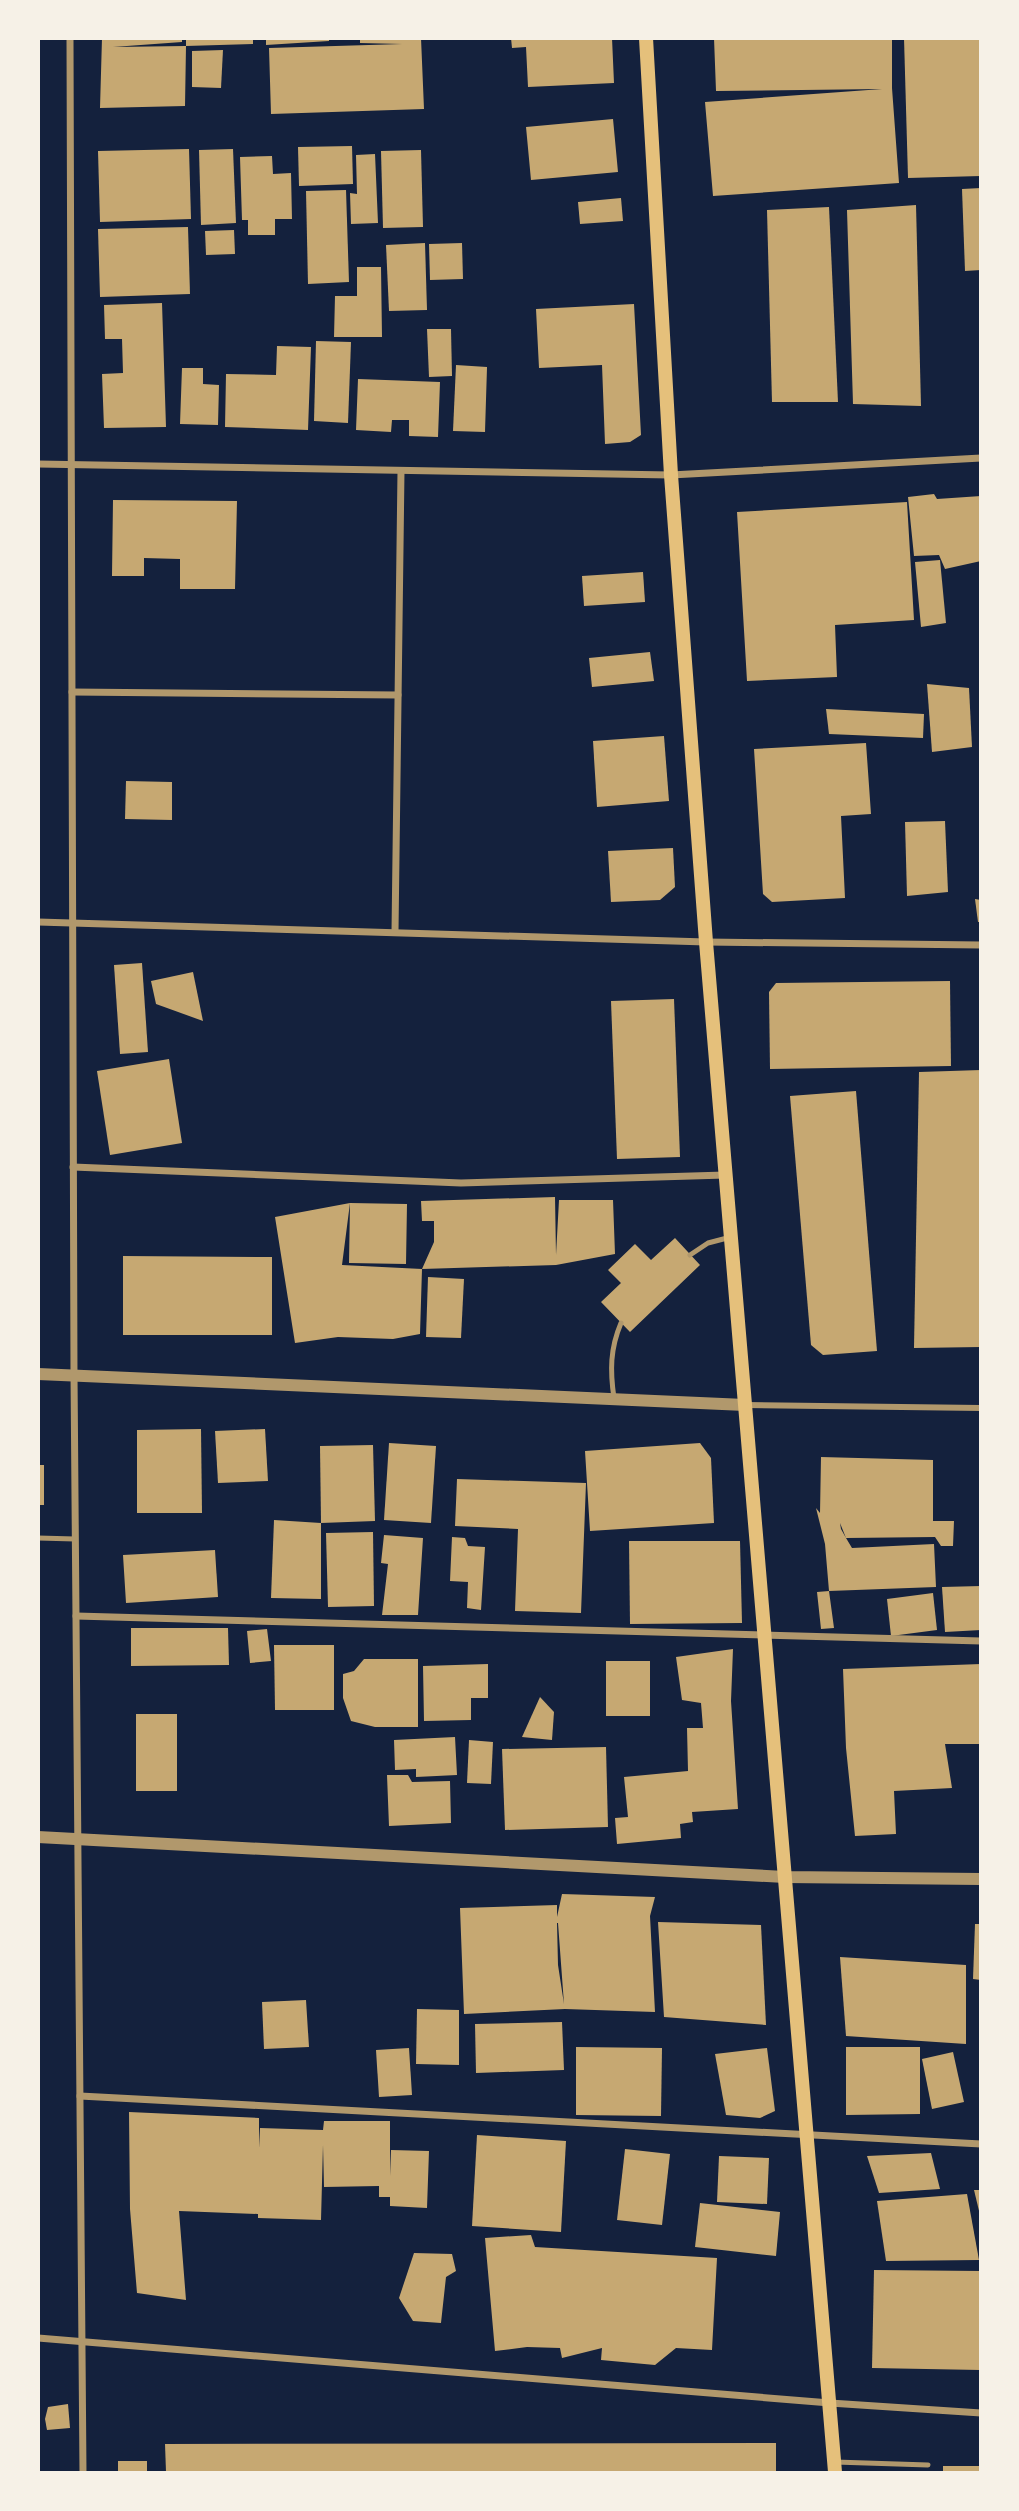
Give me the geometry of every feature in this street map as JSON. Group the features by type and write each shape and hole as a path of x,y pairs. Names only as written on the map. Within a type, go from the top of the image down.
{"main road":[{"path":"646,38 671,475 706,942 835,2467"}],"street":[{"path":"70,38 74,1374 83,2473"},
{"path":"38,464 671,475 981,458"},
{"path":"395,932 401,471"},
{"path":"72,692 398,695"},
{"path":"38,922 706,942 981,945"},
{"path":"73,1167 461,1183 726,1175"},
{"path":"38,1374 745,1405 981,1408"},
{"path":"76,1616 981,1642"},
{"path":"38,1837 785,1877 981,1879"},
{"path":"80,2096 981,2144"},
{"path":"38,2337 830,2403 981,2413"}],"lane":[{"path":"691,1255 708,1243 731,1237"},
{"path":"614,1399 610,1366 621,1323"},
{"path":"38,1538 75,1539"},
{"path":"835,2467 928,2465"}],"building":[{"path":"102,38 182,38 182,42 113,47 186,46 185,106 100,108"},
{"path":"186,38 253,38 253,44 186,46"},
{"path":"266,38 329,38 329,41 266,45"},
{"path":"360,38 421,38 424,109 271,114 269,48 402,44 360,43"},
{"path":"511,38 612,38 614,83 528,87 526,47 512,48"},
{"path":"714,38 892,38 892,88 899,183 713,196 705,102 882,89 716,91"},
{"path":"904,38 981,38 981,176 908,178"},
{"path":"223,50 221,88 192,87 192,51"},
{"path":"613,119 618,172 531,180 526,127"},
{"path":"352,146 353,184 299,186 298,147"},
{"path":"189,149 191,219 100,222 98,151"},
{"path":"233,149 236,223 201,225 199,150"},
{"path":"421,150 423,227 383,228 381,151"},
{"path":"375,154 378,223 351,224 350,193 357,194 356,155"},
{"path":"272,156 273,174 291,173 292,219 275,219 275,235 248,235 248,220 242,220 240,157"},
{"path":"981,188 981,270 965,271 962,189"},
{"path":"346,190 349,282 308,284 306,191"},
{"path":"621,198 623,221 580,224 578,202"},
{"path":"916,205 921,406 853,404 847,210"},
{"path":"829,207 838,402 772,402 767,210"},
{"path":"188,227 190,294 100,297 98,229"},
{"path":"234,230 235,254 206,255 205,231"},
{"path":"425,243 427,310 389,311 386,245"},
{"path":"462,243 463,279 430,280 429,244"},
{"path":"357,267 381,267 382,337 334,337 335,296 357,296"},
{"path":"162,303 166,427 104,428 102,374 123,373 122,339 105,339 104,305"},
{"path":"634,304 641,435 630,442 605,444 602,365 539,368 536,309"},
{"path":"427,329 451,329 452,376 429,377"},
{"path":"316,341 351,342 348,423 314,421"},
{"path":"277,346 311,347 308,430 225,427 226,374 276,375"},
{"path":"456,365 487,367 485,432 453,431"},
{"path":"182,368 203,368 203,384 219,385 218,425 180,424"},
{"path":"358,379 440,382 438,437 409,436 409,420 392,420 391,432 356,430"},
{"path":"934,494 937,499 981,496 981,561 945,569 939,555 914,556 908,497"},
{"path":"113,500 237,501 235,589 180,589 180,559 144,558 144,576 112,576"},
{"path":"907,502 914,620 835,625 837,677 747,681 737,512"},
{"path":"940,560 946,623 921,627 915,562"},
{"path":"643,572 645,602 584,606 582,576"},
{"path":"650,652 654,681 592,687 589,658"},
{"path":"927,684 969,688 972,747 932,752"},
{"path":"826,709 924,714 923,738 829,734"},
{"path":"664,736 669,801 597,807 593,741"},
{"path":"866,743 871,814 841,816 845,898 772,902 763,894 754,749"},
{"path":"126,781 172,782 172,820 125,819"},
{"path":"945,821 948,892 907,896 905,822"},
{"path":"673,848 675,887 660,900 611,902 608,851"},
{"path":"975,899 981,900 981,922 978,922"},
{"path":"142,963 148,1052 120,1054 114,965"},
{"path":"193,972 203,1021 156,1004 151,981"},
{"path":"950,981 951,1066 770,1069 769,992 776,983"},
{"path":"674,999 680,1157 617,1159 611,1001"},
{"path":"169,1059 182,1143 110,1155 97,1071"},
{"path":"981,1070 981,1347 914,1348 919,1072"},
{"path":"856,1091 877,1351 823,1355 811,1345 790,1096"},
{"path":"555,1197 556,1255 559,1200 613,1200 615,1254 556,1265 422,1269 434,1242 434,1221 422,1221 421,1201"},
{"path":"350,1203 407,1204 406,1264 349,1263"},
{"path":"350,1203 342,1265 422,1269 420,1334 393,1339 338,1337 295,1343 275,1217"},
{"path":"675,1238 700,1265 630,1332 601,1302 621,1283 608,1270 635,1244 651,1260"},
{"path":"123,1256 272,1257 272,1335 123,1335"},
{"path":"428,1277 464,1279 461,1338 426,1337"},
{"path":"201,1429 202,1513 137,1513 137,1430"},
{"path":"265,1429 268,1481 218,1483 215,1431"},
{"path":"389,1443 436,1446 431,1523 384,1520"},
{"path":"700,1443 711,1458 714,1523 590,1531 585,1451"},
{"path":"373,1445 375,1521 321,1523 320,1446"},
{"path":"821,1457 933,1460 933,1521 954,1521 953,1546 941,1546 935,1537 846,1538 852,1548 934,1544 936,1587 829,1591 825,1544 816,1508 820,1513"},
{"path":"38,1465 44,1465 44,1505 38,1505"},
{"path":"457,1479 586,1483 581,1613 515,1611 518,1529 455,1526"},
{"path":"274,1520 321,1523 321,1599 271,1598"},
{"path":"373,1532 374,1606 328,1607 326,1533"},
{"path":"384,1535 423,1538 418,1615 382,1615 388,1564 381,1563"},
{"path":"452,1537 465,1538 468,1546 485,1547 481,1610 467,1608 468,1582 450,1581"},
{"path":"629,1541 740,1541 742,1623 630,1624"},
{"path":"215,1550 218,1597 126,1603 123,1555"},
{"path":"981,1586 981,1630 945,1632 942,1587"},
{"path":"829,1591 834,1628 821,1629 817,1592"},
{"path":"933,1593 937,1630 891,1636 887,1599"},
{"path":"131,1628 228,1628 229,1665 131,1666"},
{"path":"267,1629 271,1661 250,1663 247,1631"},
{"path":"274,1645 334,1645 334,1710 275,1710"},
{"path":"733,1649 731,1701 738,1809 692,1812 693,1822 680,1824 681,1838 617,1844 615,1818 628,1817 624,1777 688,1771 687,1728 703,1728 701,1703 682,1700 676,1657"},
{"path":"364,1659 418,1659 418,1727 375,1727 351,1721 343,1698 343,1674 354,1671"},
{"path":"606,1661 650,1661 650,1716 606,1716"},
{"path":"488,1664 488,1698 471,1698 471,1720 424,1721 423,1666"},
{"path":"981,1664 981,1744 945,1744 952,1788 894,1791 896,1834 855,1836 846,1748 843,1669"},
{"path":"540,1697 554,1712 552,1740 522,1737"},
{"path":"136,1714 177,1714 177,1791 136,1791"},
{"path":"455,1737 457,1775 416,1777 416,1769 395,1770 394,1740"},
{"path":"469,1740 493,1742 491,1784 467,1783"},
{"path":"606,1747 608,1827 505,1830 502,1749"},
{"path":"387,1775 408,1775 412,1782 450,1781 451,1823 389,1826"},
{"path":"562,1894 655,1897 650,1916 655,2012 565,2009 464,2014 460,1908 557,1905 557,1917","holes":["558,1923 564,2004 558,1965"]},
{"path":"658,1922 761,1925 766,2025 664,2017"},
{"path":"975,1924 981,1924 981,1980 973,1979"},
{"path":"840,1957 966,1965 966,2044 846,2036"},
{"path":"306,2000 309,2047 264,2049 262,2002"},
{"path":"417,2009 459,2010 459,2065 416,2064"},
{"path":"562,2022 564,2070 476,2073 475,2024"},
{"path":"576,2047 662,2048 661,2116 576,2115"},
{"path":"846,2047 920,2047 920,2114 846,2115"},
{"path":"409,2048 412,2095 379,2097 376,2050"},
{"path":"767,2048 775,2111 760,2118 726,2115 715,2054"},
{"path":"953,2052 964,2102 932,2109 922,2059"},
{"path":"129,2112 259,2118 259,2148 260,2128 323,2130 324,2121 390,2121 390,2176 391,2150 429,2151 427,2208 390,2206 390,2197 379,2197 379,2186 324,2187 323,2145 321,2220 179,2211 186,2300 137,2293 130,2209"},
{"path":"477,2135 566,2141 561,2232 472,2226"},
{"path":"625,2149 670,2154 662,2225 617,2220"},
{"path":"931,2153 940,2189 879,2193 867,2156"},
{"path":"719,2156 769,2158 767,2204 717,2202"},
{"path":"974,2190 981,2190 980,2215"},
{"path":"967,2194 979,2260 886,2261 877,2201"},
{"path":"700,2203 780,2212 776,2256 695,2247"},
{"path":"531,2235 535,2247 717,2258 712,2350 676,2348 655,2365 601,2360 602,2348 562,2358 560,2348 527,2347 495,2351 485,2238"},
{"path":"414,2253 452,2254 456,2271 446,2277 441,2323 413,2321 399,2298"},
{"path":"874,2270 981,2271 980,2370 872,2368"},
{"path":"68,2404 70,2428 47,2430 45,2419 48,2407"},
{"path":"776,2443 776,2472 166,2472 165,2444"},
{"path":"118,2461 147,2461 147,2472 118,2472"},
{"path":"943,2466 981,2466 981,2472 943,2472"}]}
